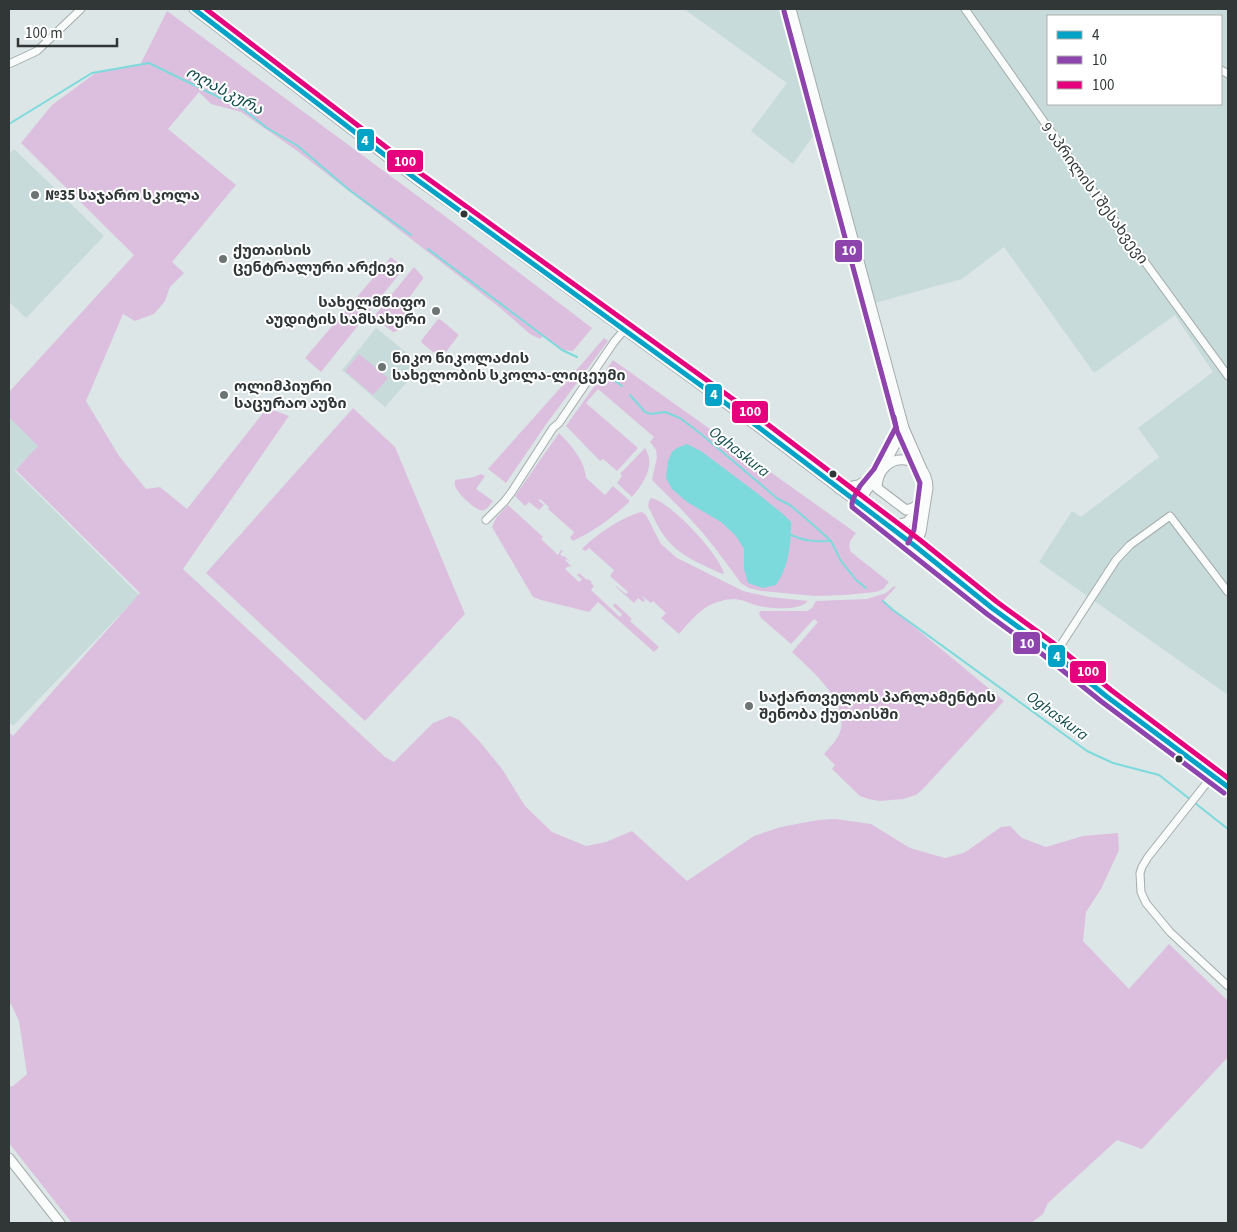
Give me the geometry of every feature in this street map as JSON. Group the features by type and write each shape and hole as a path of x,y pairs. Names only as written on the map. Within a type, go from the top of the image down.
{"main road":[{"path":"194,9 416,179 757,426 915,546 1106,696 1228,787"},
{"path":"791,9 904,428 928,481 921,532 915,546"},
{"path":"904,428 880,473 877,480 877,488 906,510 913,509 919,505 928,492"},
{"path":"859,503 886,466 895,461 905,460 922,468"},
{"path":"839,489 858,486 880,473"},
{"path":"889,527 908,522 925,503"},
{"path":"9,1158 60,1223"}],"street":[{"path":"9,64 37,51 81,9"},
{"name":"9 აპრილის I შესახვევი","path":"965,9 1080,173 1228,376"},
{"path":"486,520 504,502 624,330"},
{"path":"1054,654 1116,560 1130,545 1170,516 1228,592"},
{"path":"1213,775 1148,857 1140,873 1141,892 1146,903 1170,932 1228,986"}],"shaded area":[{"path":"684,9 1228,9 1228,695 1039,562 1072,511 1081,517 1159,457 1138,428 1213,372 1175,315 1094,373 1004,247 962,279 868,305 822,124 793,164 751,131 787,83"},
{"path":"167,11 446,217 592,328 573,351 562,350 543,336 540,339 530,334 499,307 296,150 241,112 211,104 199,92 168,129 236,185 172,262 184,273 170,287 165,301 154,314 135,321 123,314 86,401 119,456 146,489 160,487 187,509 267,408 289,416 183,569 385,757 394,762 433,723 450,716 459,720 480,742 502,769 525,806 552,832 586,846 606,842 632,831 687,881 754,836 781,827 818,820 835,819 871,824 910,848 945,858 964,853 1001,827 1010,826 1022,838 1046,847 1083,836 1118,833 1119,850 1101,889 1086,912 1083,941 1129,989 1169,944 1228,1001 1228,1057 1142,1149 1117,1140 1048,1203 1043,1214 1031,1223 72,1223 9,1143 9,1087 13,1086 27,1074 19,1021 11,1004 9,1005 9,732 13,736 140,593 16,470 38,446 9,417 9,392 134,255 21,143 52,105 97,72 140,65"},
{"name":"№35 საჯარო სკოლა","path":"14,149 104,236 26,318 9,302 9,154"},
{"path":"391,257 404,268 321,372 305,358"},
{"path":"414,267 423,279 408,299 414,305 414,309 397,331 393,332 376,319 375,315"},
{"path":"438,319 458,334 443,356 439,357 421,341"},
{"name":"ნიკო ნიკოლაძის სახელობის სკოლა-ლიცეუმი","path":"376,328 422,365 385,407 342,370"},
{"path":"604,338 608,341 547,423 506,483 488,469"},
{"path":"359,354 388,378 373,395 345,371"},
{"path":"613,360 856,533 851,540 851,552 889,582 883,589 876,592 815,596 761,591 749,588 741,583 702,532 652,480 657,457 656,450 650,442 654,437 598,389 586,403 638,448 617,471 603,459 600,461 566,426"},
{"path":"353,408 395,447 465,614 365,721 206,573"},
{"path":"9,416 40,446 15,471 139,595 13,726 9,722"},
{"path":"559,433 580,459 586,478 605,495 613,486 629,500 623,508 603,524 573,541 570,538 574,532 548,509 549,507 540,499 539,501 544,505 539,510 529,502 525,506 515,496"},
{"path":"645,448 648,454 649,467 641,486 632,497 617,483 622,476 620,474"},
{"path":"481,474 485,476 476,489 493,501 484,510 473,506 455,487 455,480"},
{"path":"651,498 670,508 693,530 714,555 724,574 690,558 670,543 660,530 648,506"},
{"path":"508,505 543,537 541,539 558,555 561,550 563,551 560,554 571,562 565,560 571,566 565,569 579,582 582,579 577,575 579,573 592,582 594,586 591,590 620,617 622,614 613,606 615,603 632,619 630,621 659,647 654,652 598,602 589,612 533,597 492,527 496,518"},
{"path":"642,512 646,515 661,544 677,558 743,591 770,597 808,601 791,608 776,608 736,599 722,601 710,605 701,611 679,634 661,618 666,613 653,601 651,603 641,595 645,600 643,602 638,598 634,603 616,587 626,594 628,592 610,576 614,570 589,548 585,551 582,549 610,527 627,517"},
{"path":"894,586 896,587 883,601 1004,701 916,795 903,799 880,801 860,796 832,769 835,765 824,754 840,732 842,721 839,709 834,698 818,677 792,652 818,622 814,619 791,644 761,618 759,613 761,611 807,611 812,608 816,601 867,599 886,593"}],"water":[{"path":"687,444 701,451 753,490 791,522 788,555 784,570 776,585 763,588 748,583 744,569 744,549 736,536 721,522 687,502 672,489 666,478 668,461 672,452"}],"waterway":[{"name":"ოღასკურა","path":"9,124 92,73 149,63 243,109 267,128 298,146 348,189 411,235"},
{"name":"Oghaskura","path":"428,249 562,350 577,357"},
{"name":"Oghaskura","path":"603,372 622,386"},
{"name":"Oghaskura","path":"630,395 645,412 651,414 665,412 680,418 778,499 790,505 831,541 841,561 856,580 866,588"},
{"path":"791,535 810,541 830,541"},
{"name":"Oghaskura","path":"883,601 1087,751 1113,763 1159,775 1191,800"},
{"name":"Oghaskura","path":"1195,803 1228,829"}],"transit line":[{"name":"4","path":"194,9 416,179 757,426 915,546 992,608 1047,648 1106,696 1228,787"},
{"name":"100","path":"206,9 420,173 762,420 1228,778"},
{"name":"10","path":"784,11 896,427 874,469 860,486 853,499 852,507 987,614 1224,793"},
{"name":"10","path":"894,417 897,431 920,483 914,530 908,543"}],"place":[{"name":"№35 საჯარო სკოლა","path":"35,195"},
{"name":"ქუთაისის ცენტრალური არქივი","path":"223,259"},
{"name":"სახელმწიფო აუდიტის სამსახური","path":"436,311"},
{"name":"ნიკო ნიკოლაძის სახელობის სკოლა-ლიცეუმი","path":"382,367"},
{"name":"ოლიმპიური საცურაო აუზი","path":"224,395"},
{"name":"საქართველოს პარლამენტის შენობა ქუთაისში","path":"749,706"}]}
